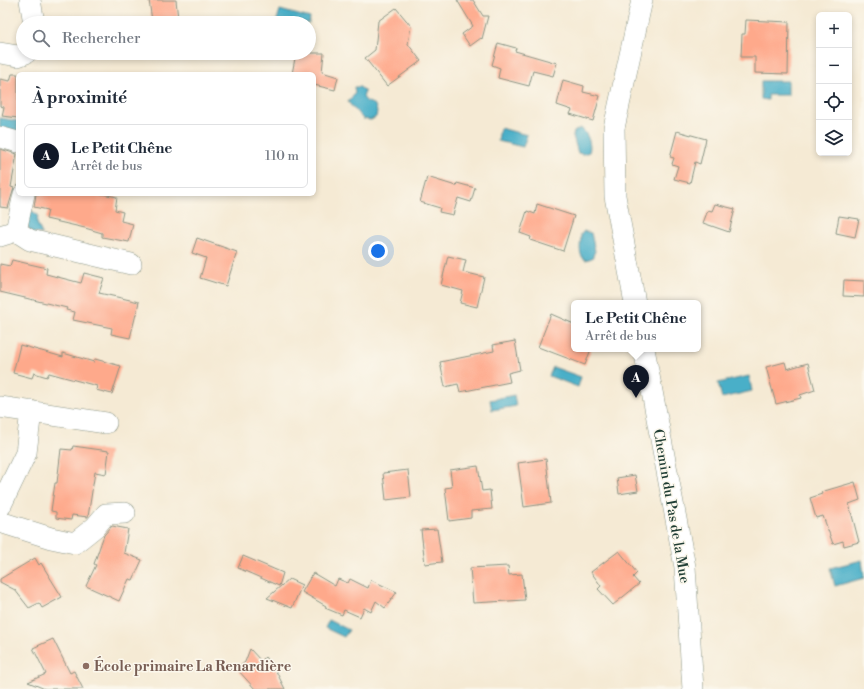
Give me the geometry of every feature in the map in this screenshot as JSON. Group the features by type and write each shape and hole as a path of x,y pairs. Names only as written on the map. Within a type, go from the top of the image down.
{"street":[{"path":"30,0 33,16"},
{"path":"634,300 615,196 614,128 642,0"},
{"path":"0,53 16,56"},
{"path":"0,137 16,141"},
{"path":"23,196 8,233 30,240 131,264"},
{"name":"Chemin du Pas de la Mue","path":"645,352 685,567 693,689"},
{"path":"0,407 106,423"},
{"path":"0,507 26,453 31,411"},
{"path":"0,522 51,538 75,543 95,527 106,514 125,513"}],"water":[{"path":"280,10 302,16 278,16"},
{"path":"761,81 788,81 788,95 768,95 768,100 761,99"},
{"path":"354,87 360,87 365,92 363,97 366,101 375,105 377,112 376,117 371,120 363,119 348,102 355,93"},
{"path":"0,118 16,121 16,132 0,129"},
{"path":"500,128 527,135 523,147 498,141"},
{"path":"580,128 587,135 590,146 589,152 583,154 578,153 573,136 574,132"},
{"path":"32,211 38,215 37,223 42,234 31,233 27,225 29,213"},
{"path":"584,231 591,233 595,251 592,258 586,260 581,256 580,250 581,234"},
{"path":"553,367 581,377 578,387 549,376"},
{"path":"749,376 752,391 722,398 718,383"},
{"path":"514,395 516,406 492,410 490,400"},
{"path":"862,560 864,578 835,586 830,568"},
{"path":"329,620 349,630 344,637 325,628"}],"building":[{"path":"149,0 176,0 178,16 151,16"},
{"path":"457,0 473,0 483,16 488,16 482,39 481,38 470,46 462,34 473,26"},
{"path":"396,8 411,26 408,44 421,61 387,86 365,58 375,50 378,21"},
{"path":"746,20 789,22 788,74 755,73 755,57 741,57 742,34 745,34"},
{"path":"498,43 516,48 515,51 557,63 553,76 533,71 529,86 498,78 500,68 492,65"},
{"path":"316,53 324,53 322,72 338,77 335,90 316,85 316,72 292,72 295,60 316,60"},
{"path":"12,74 16,74 16,118 2,116 4,107 0,106 0,79 10,81"},
{"path":"563,80 584,86 583,92 600,96 593,121 570,114 572,110 557,105"},
{"path":"677,131 706,139 700,164 695,162 690,183 674,179 678,166 672,164 674,158 670,157"},
{"path":"0,149 16,154 16,160 11,187 14,188 8,208 0,207"},
{"path":"427,177 456,186 457,183 475,188 471,202 458,198 453,215 439,212 440,208 420,202"},
{"path":"36,196 117,197 115,210 123,212 121,221 133,224 129,242 102,237 102,233 46,219 48,210 34,207"},
{"path":"537,204 574,216 563,251 530,240 531,237 520,233 527,211 535,214"},
{"path":"715,204 735,209 729,232 703,223 708,210 712,211"},
{"path":"839,216 859,219 855,237 836,233"},
{"path":"197,238 237,252 226,286 200,278 206,258 192,253"},
{"path":"448,256 466,260 463,272 484,277 477,307 460,303 463,291 441,285"},
{"path":"12,260 47,268 46,274 81,283 84,273 104,278 99,293 139,302 130,338 111,334 112,328 73,320 75,312 66,310 67,308 0,292 0,264 10,266"},
{"path":"844,280 864,281 864,297 843,296"},
{"path":"551,314 571,323 571,352 590,352 585,365 538,347"},
{"path":"515,341 520,370 508,373 510,382 460,392 458,384 445,387 440,362 494,351 493,345"},
{"path":"20,345 63,357 63,353 94,362 95,359 121,366 112,394 96,390 97,386 49,373 47,377 34,373 32,378 13,373"},
{"path":"785,362 787,369 808,363 815,390 800,395 801,398 776,404 766,367"},
{"path":"73,446 109,451 106,474 95,472 88,517 72,515 71,520 56,518 56,512 51,511 55,483 57,483 61,449 72,450"},
{"path":"546,459 551,503 524,507 518,463"},
{"path":"478,466 482,491 490,490 492,509 471,511 471,518 449,521 445,488 452,487 450,470"},
{"path":"408,470 411,497 386,500 383,473"},
{"path":"635,475 638,491 619,494 617,478"},
{"path":"855,482 860,500 849,504 859,542 844,546 843,541 833,544 823,516 816,518 810,498 822,494 821,492"},
{"path":"112,526 128,529 124,553 142,560 133,580 129,579 119,601 86,586 96,565 94,564 104,535"},
{"path":"437,529 442,562 425,564 421,530"},
{"path":"619,551 637,573 633,577 639,584 613,605 598,589 601,586 591,572"},
{"path":"243,556 283,573 279,586 238,568"},
{"path":"35,558 39,565 41,563 62,597 42,608 39,603 29,608 15,590 0,582 0,579"},
{"path":"508,566 509,575 522,574 525,600 473,603 470,568"},
{"path":"313,573 335,586 338,579 348,583 350,579 368,588 371,580 397,592 385,608 376,601 371,612 364,608 360,617 344,610 342,615 325,608 326,606 302,592"},
{"path":"289,579 302,585 292,608 267,598"},
{"path":"53,639 70,673 74,671 83,689 45,689 28,682 46,674 33,648"},
{"path":"250,649 261,661 265,657 275,669 285,689 255,689 237,669 245,662"}],"place":[{"name":"Le Petit Chêne","path":"636,398"},
{"name":"École primaire La Renardière","path":"86,666"}]}
